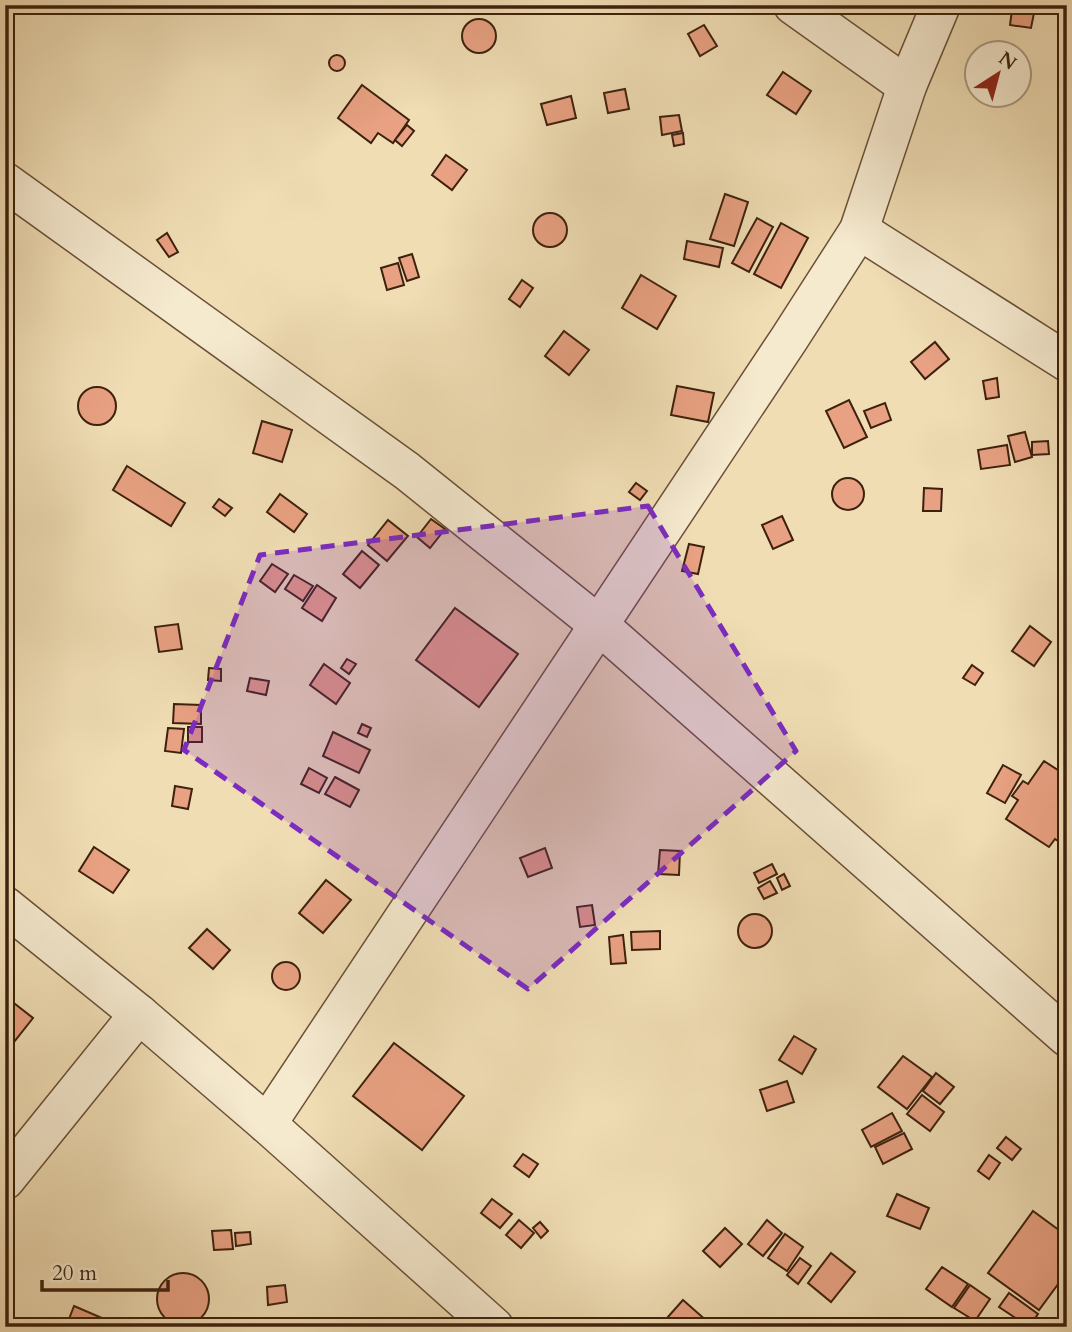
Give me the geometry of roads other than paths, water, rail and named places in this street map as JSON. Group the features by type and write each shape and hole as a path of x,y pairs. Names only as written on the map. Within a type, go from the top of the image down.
{"street":[{"path":"793,5 908,86"},
{"path":"267,1124 859,230 908,86 941,5"},
{"path":"5,182 407,471 598,625 1067,1037"},
{"path":"859,230 1067,362"},
{"path":"5,906 139,1014 267,1124 494,1327"},
{"path":"5,1180 139,1014"}]}
